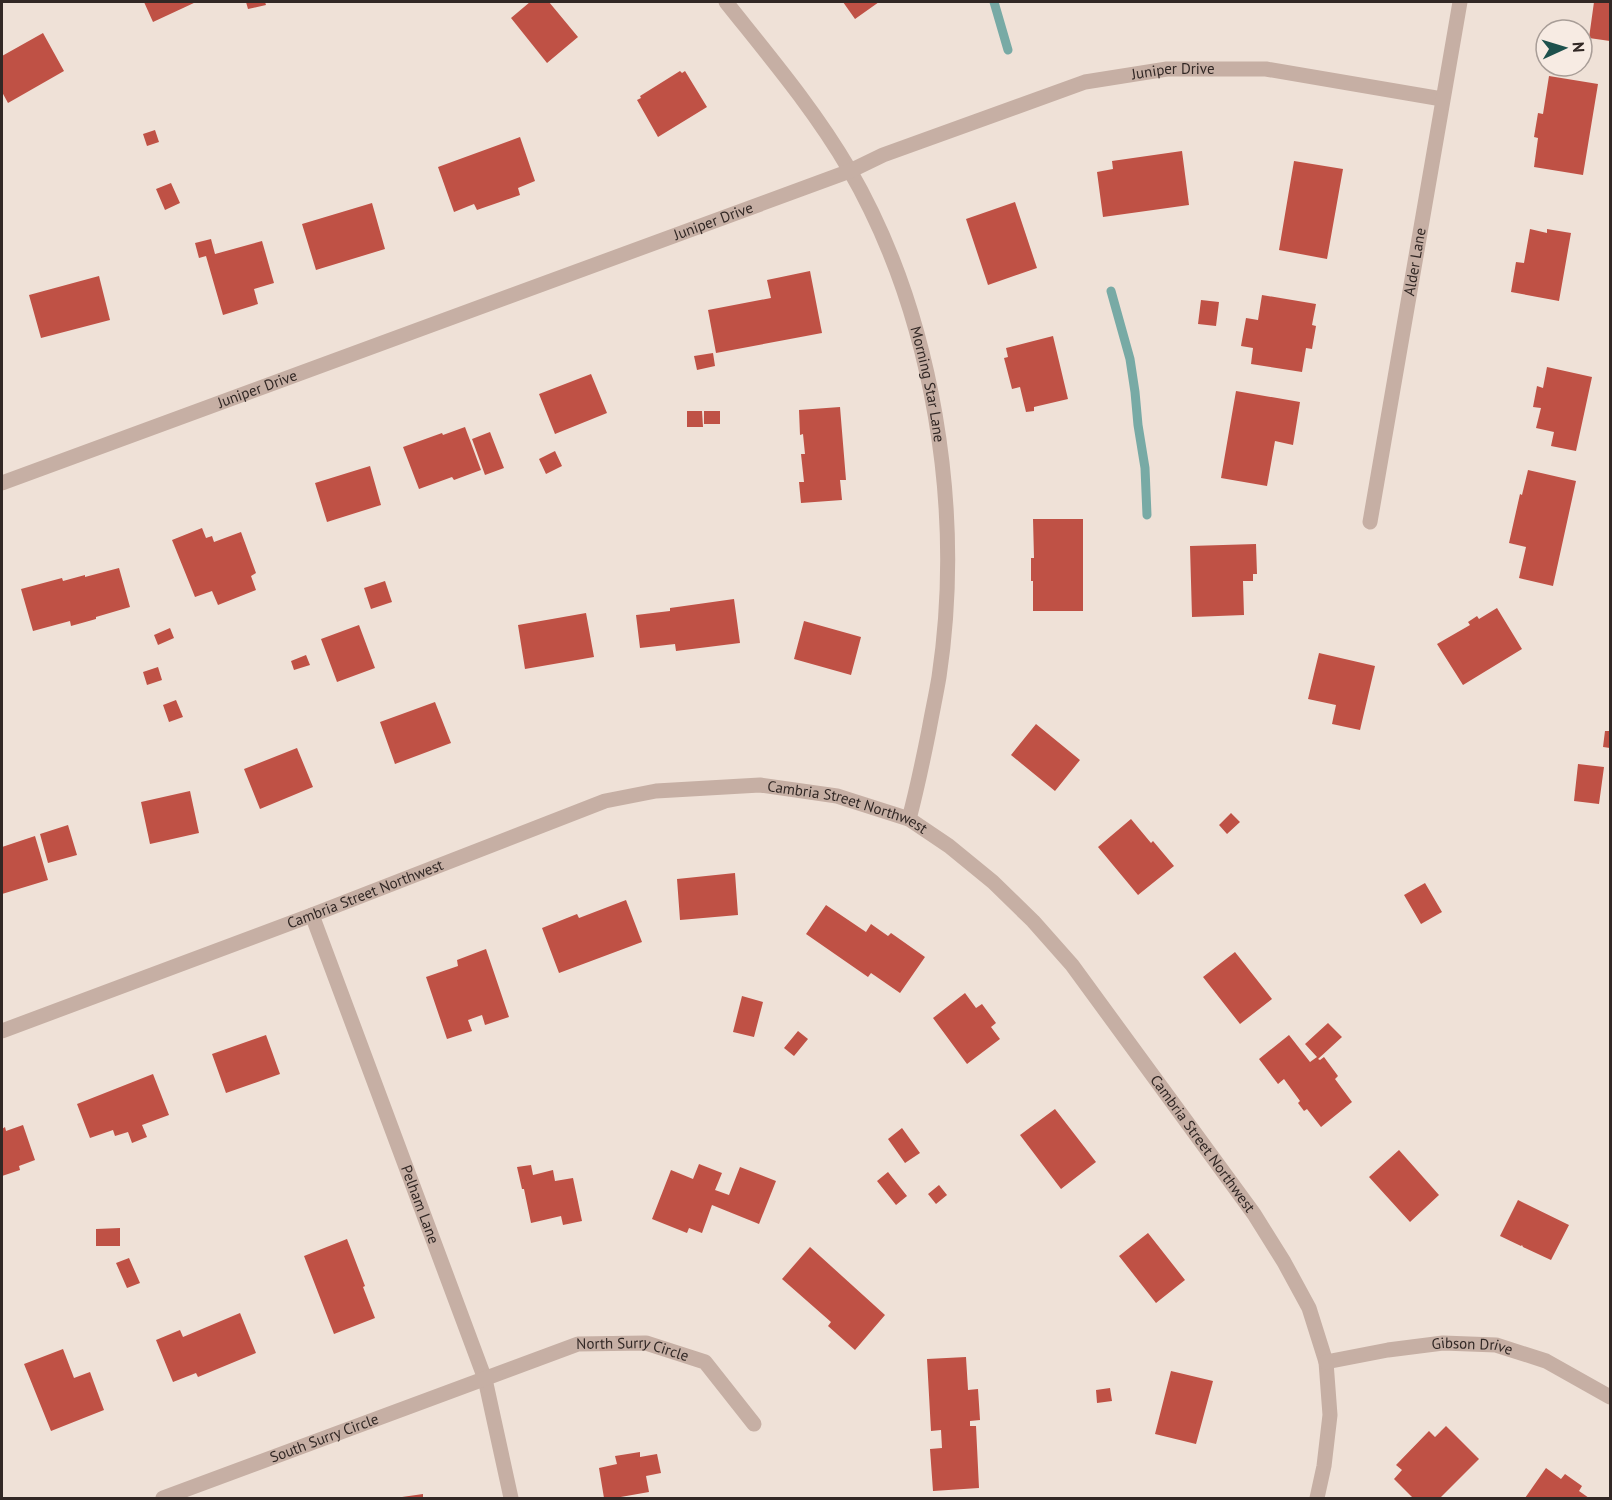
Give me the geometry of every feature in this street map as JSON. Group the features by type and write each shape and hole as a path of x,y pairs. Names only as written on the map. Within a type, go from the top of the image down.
{"street":[{"name":"Morning Star Lane","path":"726,2 787,78 850,171 880,233 902,290 919,344 933,401 946,512 946,591 939,677 909,819"},
{"name":"Alder Lane","path":"1370,522 1460,2"},
{"name":"Juniper Drive","path":"2,483 850,171 883,155 1085,82 1167,69 1266,69 1442,99"},
{"name":"Cambria Street Northwest","path":"2,1031 312,915 605,801 656,791 760,785 837,796 909,819 949,846 993,882 1034,921 1072,965 1254,1214 1284,1262 1309,1308 1326,1362 1330,1415 1324,1466 1317,1498"},
{"name":"Pelham Lane","path":"312,915 485,1379 511,1498"},
{"name":"North Surry Circle","path":"485,1379 578,1344 646,1343 705,1362 754,1424"},
{"name":"Gibson Drive","path":"1326,1362 1388,1350 1443,1343 1496,1345 1546,1361 1611,1397"},
{"name":"South Surry Circle","path":"163,1498 485,1379"}],"building":[{"path":"144,2 196,2 153,22"},
{"path":"246,2 265,2 266,5 248,9"},
{"path":"530,2 549,2 578,37 547,63 511,18"},
{"path":"843,2 879,2 855,19"},
{"path":"1594,2 1610,2 1610,41 1594,39 1594,18 1592,18"},
{"path":"43,33 64,71 8,103 2,92 2,56"},
{"path":"680,71 682,73 685,71 707,107 658,137 637,100"},
{"path":"1549,78 1598,84 1583,175 1534,167 1538,138 1534,137 1538,113 1543,114"},
{"path":"155,130 159,142 147,146 143,134"},
{"path":"520,137 535,181 518,188 520,195 477,210 474,204 454,212 438,167"},
{"path":"1182,151 1189,205 1103,217 1097,172 1113,169 1112,161"},
{"path":"1294,161 1343,169 1327,259 1279,250"},
{"path":"171,183 180,203 165,210 156,189"},
{"path":"1015,202 1037,268 988,285 966,219"},
{"path":"372,203 385,249 316,270 302,224"},
{"path":"1530,229 1547,233 1547,229 1571,233 1559,301 1511,292 1516,262 1524,263"},
{"path":"211,239 215,254 262,241 274,283 254,289 258,304 223,315 206,256 199,258 195,243"},
{"path":"810,271 822,333 716,353 708,310 771,298 767,280"},
{"path":"99,276 110,320 41,338 29,295"},
{"path":"1262,295 1316,304 1312,325 1316,326 1312,349 1306,348 1302,372 1251,364 1253,348 1241,346 1246,318 1258,320"},
{"path":"1201,300 1219,302 1216,326 1198,324"},
{"path":"1053,336 1068,399 1034,407 1034,411 1026,412 1020,387 1012,389 1004,358 1008,357 1006,348"},
{"path":"713,353 715,366 697,370 694,356"},
{"path":"1547,367 1592,377 1576,451 1551,446 1554,432 1536,428 1541,408 1533,407 1537,386 1543,388"},
{"path":"591,374 607,413 555,434 539,394"},
{"path":"1236,391 1300,402 1293,445 1275,441 1267,486 1221,478"},
{"path":"840,407 846,480 840,480 842,500 801,503 799,482 804,482 801,454 805,454 803,434 800,435 799,410"},
{"path":"687,411 702,411 703,427 687,427"},
{"path":"704,411 720,411 720,424 704,424"},
{"path":"465,427 481,470 454,480 452,477 419,489 403,447"},
{"path":"490,432 504,468 485,475 472,439"},
{"path":"555,451 562,466 546,474 539,459"},
{"path":"370,466 381,505 327,522 315,483"},
{"path":"1528,470 1576,481 1553,586 1519,578 1526,547 1509,543"},
{"path":"1033,519 1083,519 1083,611 1033,611 1031,558 1034,558"},
{"path":"202,528 206,538 212,536 214,542 241,532 256,573 251,576 256,590 218,605 212,591 195,597 172,540"},
{"path":"1256,544 1257,574 1253,574 1253,581 1243,581 1244,615 1192,617 1190,546"},
{"path":"119,568 130,607 71,626 70,621 33,631 21,589 62,578 63,581"},
{"path":"385,581 392,602 371,609 364,588"},
{"path":"734,599 740,643 676,651 675,644 640,648 636,615"},
{"path":"1497,608 1522,649 1463,685 1437,644 1470,625 1468,622 1477,616 1479,619"},
{"path":"586,613 594,657 525,669 518,625"},
{"path":"804,621 861,637 851,675 794,659"},
{"path":"359,625 375,668 337,682 321,639"},
{"path":"170,628 174,638 158,645 154,635"},
{"path":"1319,653 1375,666 1360,730 1332,724 1336,705 1308,699"},
{"path":"306,655 310,665 294,670 291,661"},
{"path":"158,667 162,680 147,685 143,672"},
{"path":"176,700 183,717 169,722 163,705"},
{"path":"435,702 451,743 395,764 380,722"},
{"path":"1036,724 1080,760 1055,791 1011,755"},
{"path":"1605,731 1610,731 1610,748 1603,747"},
{"path":"297,748 313,787 260,809 244,769"},
{"path":"1578,764 1604,767 1599,804 1574,801"},
{"path":"190,791 199,833 150,844 141,802"},
{"path":"1231,813 1240,822 1227,834 1219,825"},
{"path":"1131,819 1174,866 1138,895 1098,847"},
{"path":"68,825 77,855 48,863 40,834"},
{"path":"35,836 48,880 2,894 2,847"},
{"path":"735,873 738,915 680,920 677,879"},
{"path":"1425,883 1442,912 1421,924 1404,895"},
{"path":"626,900 642,942 559,973 542,928 577,914 579,918"},
{"path":"826,905 866,932 871,924 888,936 891,933 925,957 900,993 871,973 868,977 806,934"},
{"path":"486,949 509,1017 485,1025 482,1015 468,1020 472,1031 447,1039 426,977 458,966 457,960"},
{"path":"1235,952 1272,999 1240,1024 1203,977"},
{"path":"965,993 976,1008 982,1004 996,1023 991,1027 1000,1039 967,1064 933,1018"},
{"path":"742,996 763,1002 754,1037 733,1032"},
{"path":"1328,1023 1342,1037 1318,1059 1324,1057 1338,1076 1335,1079 1352,1102 1321,1127 1307,1109 1304,1111 1298,1103 1300,1101 1284,1079 1278,1084 1259,1059 1289,1035 1310,1062 1317,1057 1305,1044"},
{"path":"798,1031 808,1039 794,1056 784,1048"},
{"path":"266,1035 280,1074 226,1093 212,1054"},
{"path":"153,1074 169,1115 142,1125 147,1137 132,1143 128,1132 115,1136 113,1130 90,1138 77,1104"},
{"path":"1055,1109 1096,1162 1061,1189 1020,1135"},
{"path":"23,1125 35,1160 19,1166 20,1170 2,1176 2,1129 5,1127 6,1131"},
{"path":"902,1128 920,1153 905,1163 888,1139"},
{"path":"1399,1150 1439,1195 1410,1222 1369,1177"},
{"path":"699,1164 722,1173 715,1190 729,1195 740,1167 776,1181 759,1224 712,1205 702,1233 689,1228 687,1233 652,1219 671,1170 693,1179"},
{"path":"531,1165 533,1175 553,1170 555,1181 573,1178 582,1221 563,1225 561,1216 531,1223 517,1167"},
{"path":"888,1172 907,1196 896,1205 877,1181"},
{"path":"939,1185 947,1195 936,1204 928,1194"},
{"path":"1518,1200 1569,1225 1551,1260 1500,1236"},
{"path":"120,1228 120,1246 96,1246 96,1229"},
{"path":"1148,1233 1185,1280 1156,1303 1119,1256"},
{"path":"347,1239 375,1318 334,1334 304,1256"},
{"path":"810,1247 885,1315 855,1350 828,1326 831,1322 782,1279"},
{"path":"129,1258 140,1283 127,1288 116,1263"},
{"path":"240,1313 256,1353 198,1377 196,1373 173,1382 156,1340 180,1330 183,1337"},
{"path":"63,1349 74,1378 90,1372 104,1410 51,1431 24,1364"},
{"path":"966,1357 968,1390 978,1389 980,1420 970,1421 970,1426 976,1426 979,1488 933,1491 930,1449 942,1448 941,1430 931,1431 927,1359"},
{"path":"1171,1371 1213,1381 1196,1444 1155,1434"},
{"path":"1110,1388 1112,1401 1097,1403 1096,1390"},
{"path":"1446,1426 1479,1459 1440,1498 1413,1498 1394,1479 1402,1470 1396,1465 1429,1431 1435,1437"},
{"path":"640,1452 640,1457 657,1454 661,1473 646,1476 649,1492 604,1498 599,1468 617,1464 615,1456"},
{"path":"1546,1468 1561,1479 1565,1474 1582,1486 1579,1491 1589,1498 1525,1498"},
{"path":"423,1494 423,1498 402,1498 402,1497"}],"waterway":[{"path":"994,2 1008,50"},
{"path":"1111,291 1130,359 1145,468 1147,515"}]}
